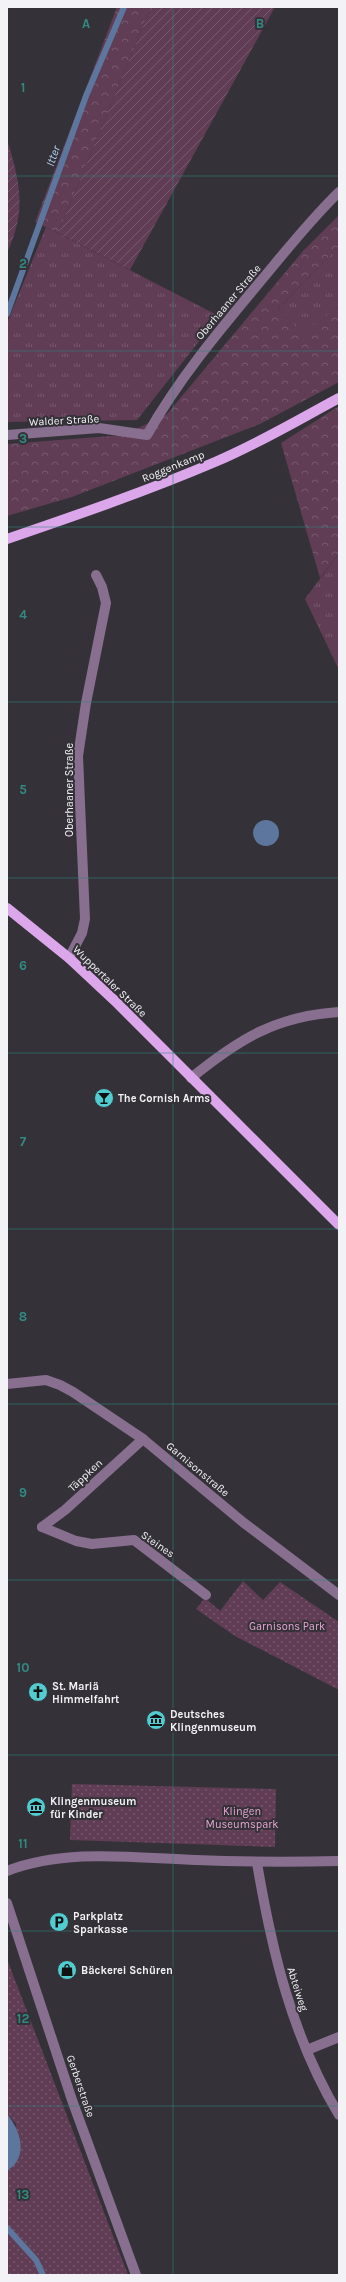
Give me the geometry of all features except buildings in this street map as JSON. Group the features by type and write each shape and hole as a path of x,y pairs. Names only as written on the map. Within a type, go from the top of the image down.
{"main road":[{"name":"Roggenkamp","path":"7,538 97,508 216,462 271,436 339,398"},
{"name":"Wuppertaler Straße","path":"7,908 69,958 339,1225"}],"street":[{"name":"Oberhaaner Straße","path":"147,435 166,401 208,344 286,250 339,192"},
{"name":"Walder Straße","path":"7,436 99,428 147,435"},
{"name":"Oberhaaner Straße","path":"69,958 82,933 84,919 78,756 86,703 106,603 102,587 96,575"},
{"path":"191,1078 239,1044 266,1028 300,1016 339,1012"},
{"name":"Garnisonstraße","path":"7,1384 32,1380 46,1380 60,1385 143,1439 244,1523 339,1594"},
{"name":"Täppken","path":"42,1527 65,1510 143,1439"},
{"name":"Steines","path":"42,1527 76,1541 92,1544 134,1540 206,1595"},
{"path":"7,1871 40,1861 78,1857 257,1863 339,1861"},
{"name":"Abteiweg","path":"257,1863 276,1958 307,2050 339,2115"},
{"name":"Gerberstraße","path":"7,1903 72,2100 136,2275"},
{"path":"307,2050 339,2037"}],"green space":[{"path":"117,7 151,7 58,233 35,222"},
{"path":"151,7 275,7 130,270 58,233"},
{"path":"7,139 18,183 19,210 13,238 7,253"},
{"path":"339,215 339,246 278,309 303,334 339,306 339,382 260,424 72,497 7,516 7,444 124,435 167,414 303,251"},
{"path":"46,227 219,316 137,420 7,422 7,323"},
{"path":"339,246 339,306 303,335 278,309"},
{"path":"339,406 339,553 320,578 281,443"},
{"path":"339,553 339,670 305,599"},
{"name":"Garnisons Park","path":"243,1581 263,1600 280,1582 339,1622 339,1690 235,1636 196,1609 205,1598 220,1611"},
{"name":"Klingen Museumspark","path":"72,1784 276,1789 275,1847 70,1840"},
{"path":"7,1959 128,2275 7,2275 7,2171 12,2168 16,2124 7,2114"}],"water":[{"path":"266,820 275,824 279,833 275,842 266,846 257,842 253,833 257,824"},
{"path":"7,2114 19,2136 20,2151 18,2159 7,2171"}],"waterway":[{"name":"Itter","path":"7,314 86,96 124,7"},
{"path":"7,2228 36,2260 43,2275"}],"place":[{"name":"The Cornish Arms","path":"104,1098"},
{"name":"St. Mariä Himmelfahrt","path":"38,1692"},
{"name":"Deutsches Klingenmuseum","path":"156,1720"},
{"name":"Klingenmuseum für Kinder","path":"36,1807"},
{"name":"Parkplatz Sparkasse","path":"59,1922"},
{"name":"Bäckerei Schüren","path":"67,1970"}]}
